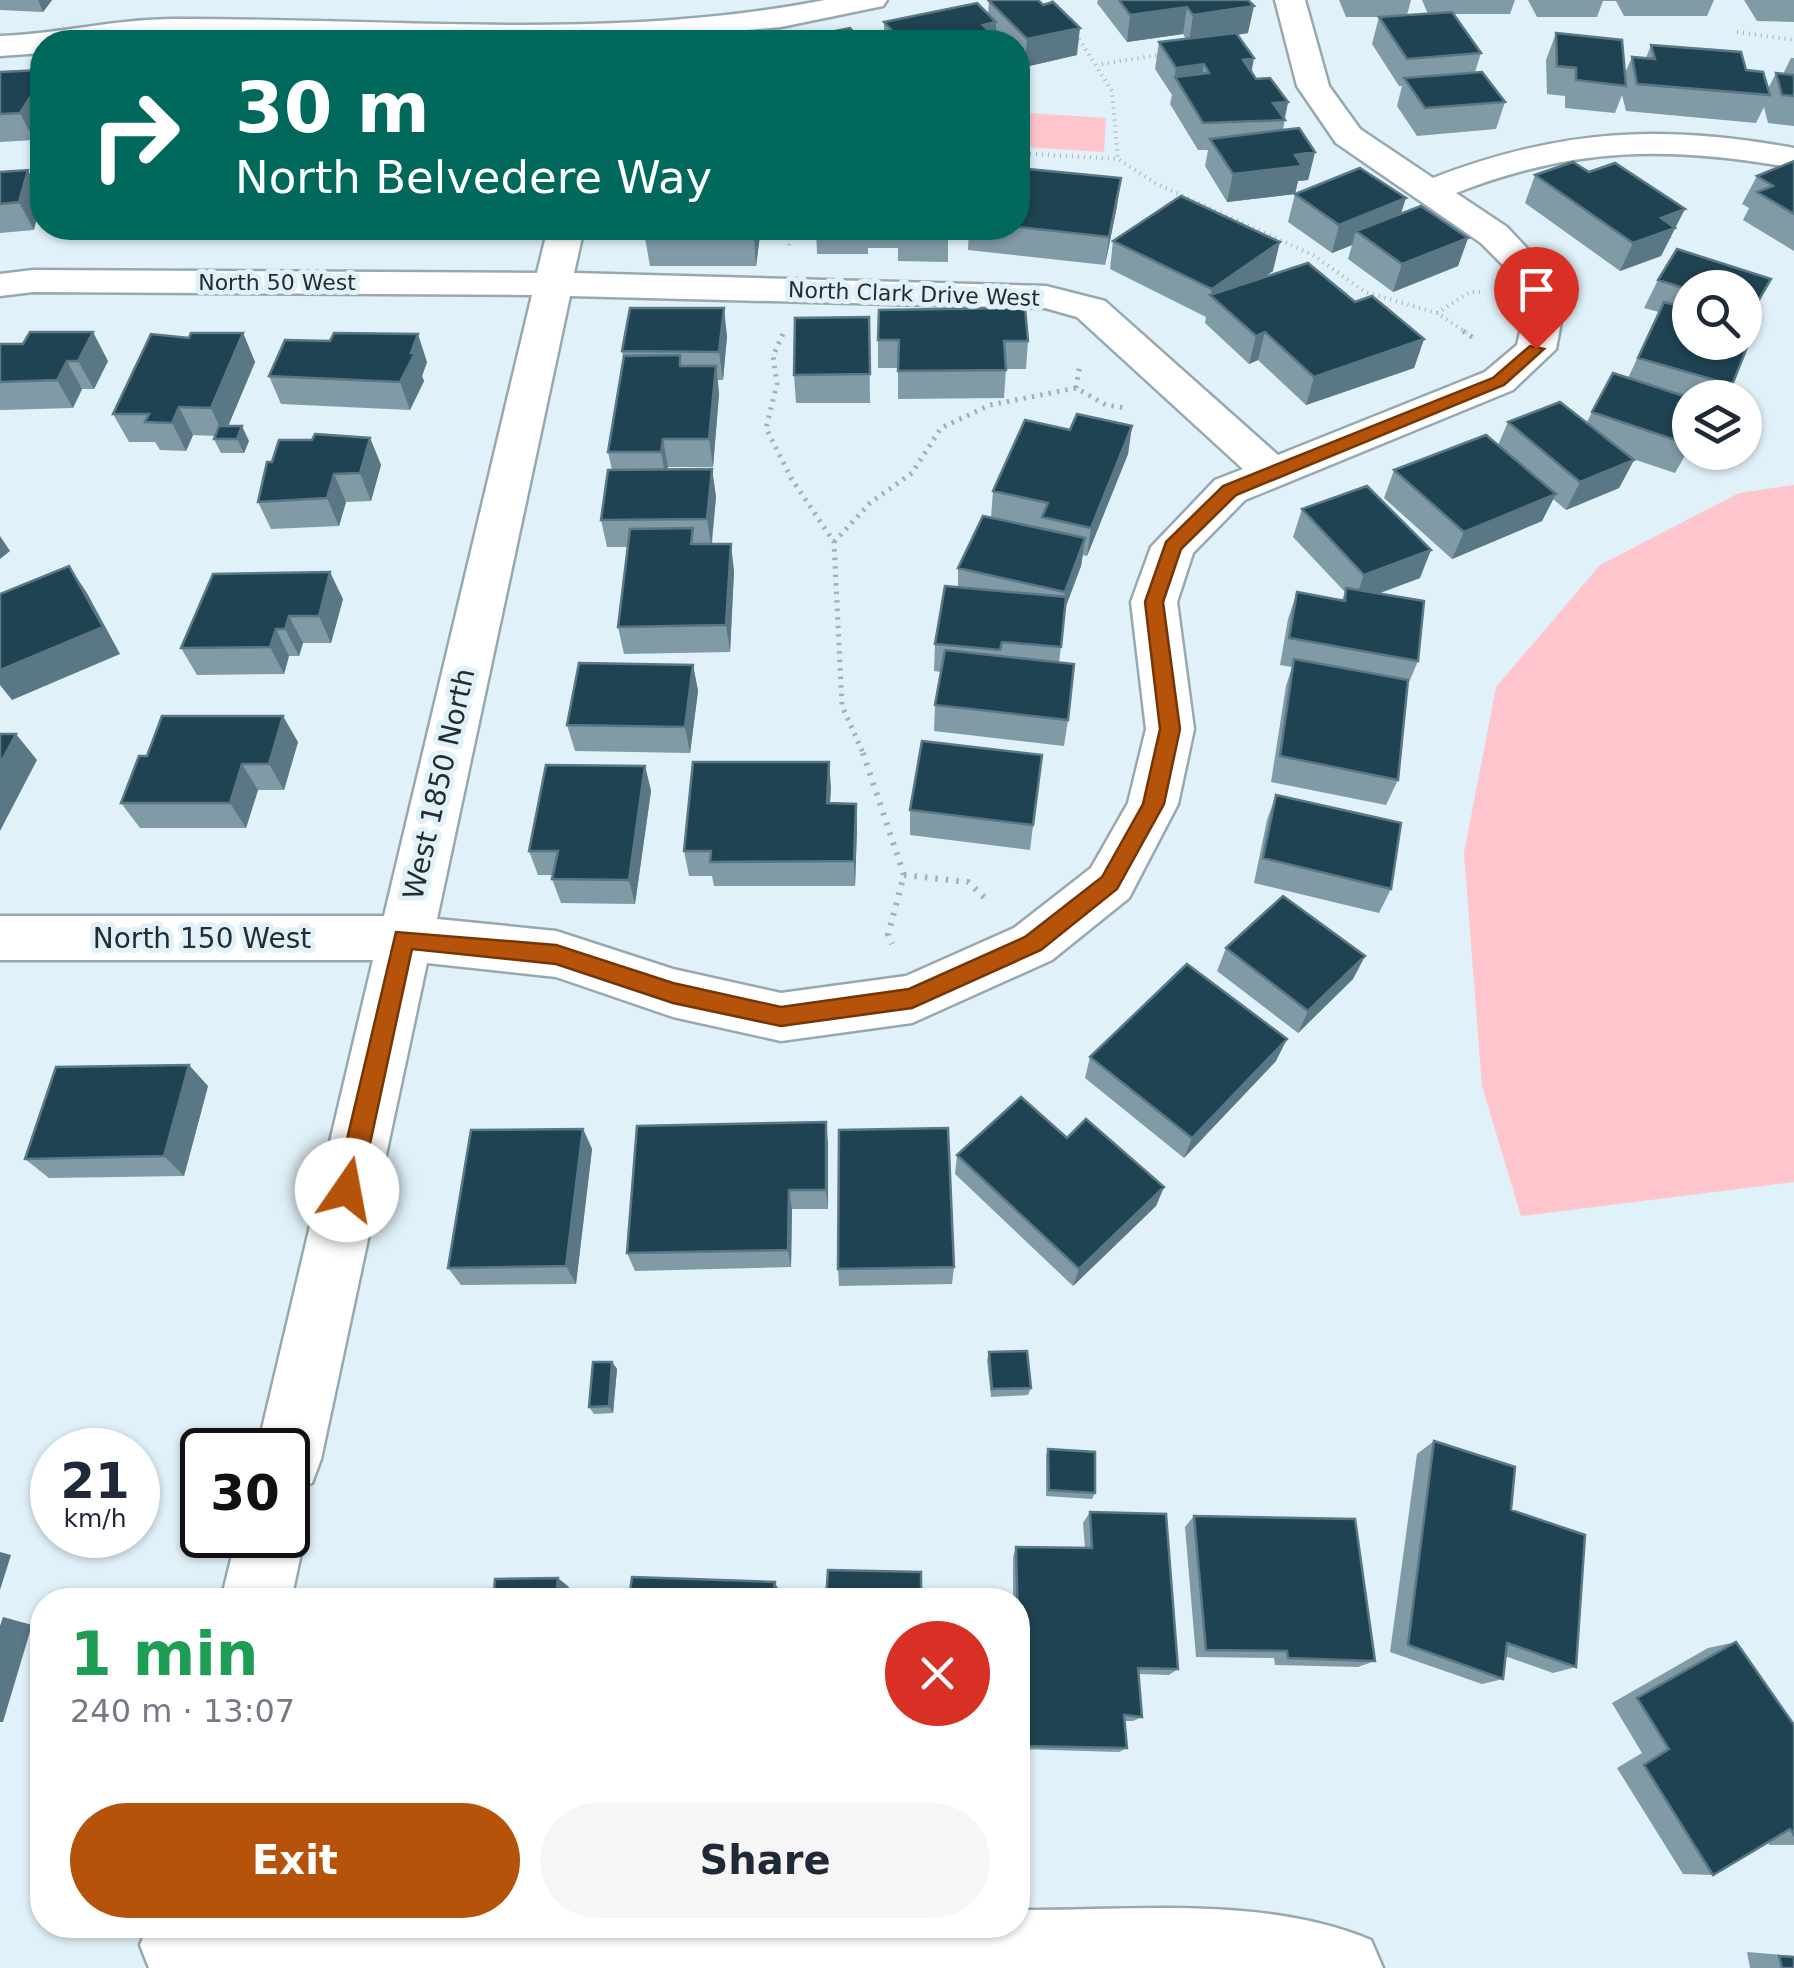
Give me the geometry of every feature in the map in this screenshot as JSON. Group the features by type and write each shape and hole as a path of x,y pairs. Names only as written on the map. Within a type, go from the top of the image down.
{"street":[{"path":"151,30 346,30 358,0"},
{"path":"677,30 781,18 872,0"},
{"path":"1290,0 1313,86 1348,136 1494,235 1516,281"},
{"path":"0,46 30,45"},
{"path":"1431,191 1509,159 1608,140 1730,146 1794,158"},
{"name":"West 1850 North","path":"295,1428 563,240"},
{"name":"North 50 West","path":"0,285 33,281 554,284"},
{"name":"North 150 West","path":"0,938 404,938 556,954 673,993 781,1016 912,998 1033,944 1110,883 1153,804 1170,729 1154,602 1172,547 1230,490 1498,382 1536,349 1544,311 1516,281"},
{"name":"North Clark Drive West","path":"554,284 1046,297 1091,309 1271,471"},
{"path":"259,1588 265,1558"},
{"path":"179,1946 1244,1951 1343,1968"}],"path":[{"path":"1052,0 1066,19"},
{"path":"1737,32 1794,40"},
{"path":"1075,33 1102,64 1120,105 1118,159"},
{"path":"1102,64 1174,54"},
{"path":"1030,155 1118,159 1157,184 1312,255 1365,292 1437,312 1490,344"},
{"path":"1437,312 1470,292 1516,281"},
{"path":"787,326 773,356 777,384 766,428 834,542 842,706 873,776 904,875 888,934 894,950"},
{"path":"834,542 870,503 912,474 941,428 990,405 1076,388 1106,405 1134,410"},
{"path":"904,875 968,882 992,904"}],"shaded area":[{"path":"1030,113 1106,118 1104,152 1030,147"},
{"path":"1794,485 1794,1182 1521,1216 1482,1086 1464,853 1496,687 1600,565 1739,493"}],"building":[{"path":"1038,0 1043,5 1053,2 1080,28 1030,38 1030,30 1018,30 989,1"},
{"path":"1119,0 1248,0 1254,6 1193,15 1187,7 1130,15"},
{"path":"977,3 996,22 983,25 988,30 892,30 884,22"},
{"path":"1452,12 1481,53 1407,59 1379,17"},
{"path":"1236,33 1254,58 1243,60 1256,79 1270,78 1288,102 1273,103 1285,120 1203,123 1175,77 1209,73 1204,64 1176,68 1159,42"},
{"path":"1556,33 1622,40 1626,86 1576,80 1576,68 1557,66"},
{"path":"1651,45 1741,52 1746,70 1763,72 1770,95 1637,84 1632,57 1655,59"},
{"path":"30,71 30,97 20,113 0,114 0,72"},
{"path":"1482,72 1505,102 1425,108 1404,78"},
{"path":"1776,73 1794,75 1794,96 1782,95"},
{"path":"1299,128 1315,152 1295,155 1302,166 1233,174 1210,139"},
{"path":"1794,161 1794,214 1757,192 1773,186 1757,176"},
{"path":"1573,162 1589,172 1615,163 1685,209 1661,218 1675,228 1633,243 1535,175"},
{"path":"1360,168 1406,198 1339,225 1295,194"},
{"path":"1030,169 1121,178 1109,237 1030,228"},
{"path":"28,170 19,202 0,204 0,172"},
{"path":"1181,196 1280,242 1212,289 1113,241"},
{"path":"1421,206 1468,238 1402,264 1356,231"},
{"path":"1677,249 1743,270 1672,270 1672,284 1658,280"},
{"path":"1308,263 1355,302 1372,296 1424,339 1314,377 1265,332 1256,336 1210,295"},
{"path":"1762,276 1771,279 1762,294"},
{"path":"1664,302 1672,304 1672,360 1742,360 1734,380 1715,380 1638,358"},
{"path":"630,308 724,308 719,352 622,351"},
{"path":"1025,308 1028,341 1004,341 1006,370 898,371 899,340 878,340 879,310"},
{"path":"869,317 870,374 794,375 795,318"},
{"path":"30,332 93,332 78,361 67,361 57,380 0,382 0,344 23,344"},
{"path":"191,333 243,333 211,408 179,407 172,423 145,422 149,414 113,414 151,334 189,338"},
{"path":"334,333 418,334 411,353 415,353 400,382 269,376 285,340 330,341"},
{"path":"680,355 680,366 716,366 709,439 663,439 661,452 608,452 624,356"},
{"path":"1613,373 1672,392 1672,439 1592,412"},
{"path":"1560,402 1634,460 1580,482 1508,422"},
{"path":"1077,414 1132,426 1091,528 1042,517 1048,503 993,491 1025,420 1070,430"},
{"path":"219,426 242,426 237,439 214,439"},
{"path":"315,434 370,438 360,473 334,474 327,498 258,502 267,462 272,462 279,440 312,440"},
{"path":"1486,435 1556,494 1464,532 1394,470"},
{"path":"712,469 707,519 601,520 608,470"},
{"path":"1367,486 1431,550 1364,575 1302,509"},
{"path":"983,516 1085,538 1065,592 958,568"},
{"path":"693,528 691,544 731,544 726,625 618,627 630,529"},
{"path":"69,566 103,627 0,670 0,594"},
{"path":"330,572 319,616 289,616 285,629 276,629 270,647 181,648 213,574"},
{"path":"945,586 1066,597 1061,647 1002,642 1000,650 935,644"},
{"path":"1346,588 1424,601 1418,661 1289,638 1297,592 1345,601"},
{"path":"945,650 1074,664 1068,720 935,705"},
{"path":"1294,659 1408,680 1398,780 1280,756"},
{"path":"579,663 693,665 685,727 567,725"},
{"path":"162,716 283,716 269,764 242,764 230,803 121,803 139,756 147,756"},
{"path":"0,734 16,734 0,764"},
{"path":"922,741 1042,755 1033,825 910,810"},
{"path":"693,762 829,762 827,803 856,804 854,861 710,862 711,851 684,851"},
{"path":"546,765 645,766 629,880 552,879 558,851 529,851"},
{"path":"1276,795 1401,823 1391,889 1263,858"},
{"path":"1283,896 1365,956 1308,1011 1226,948"},
{"path":"1187,964 1287,1039 1192,1138 1090,1057"},
{"path":"189,1065 164,1156 25,1159 56,1067"},
{"path":"1021,1097 1067,1138 1086,1119 1164,1187 1079,1269 957,1155"},
{"path":"826,1122 826,1190 789,1190 788,1250 627,1253 637,1126"},
{"path":"948,1128 954,1267 838,1269 839,1130"},
{"path":"583,1129 566,1266 448,1268 471,1130"},
{"path":"1027,1351 1031,1388 992,1389 989,1352"},
{"path":"593,1362 612,1362 609,1406 589,1407"},
{"path":"1434,1441 1515,1467 1511,1510 1585,1535 1576,1667 1507,1643 1503,1679 1408,1645"},
{"path":"1048,1449 1095,1452 1095,1493 1049,1490"},
{"path":"1090,1512 1166,1514 1178,1669 1138,1668 1142,1717 1124,1715 1127,1748 1030,1746 1030,1588 1017,1588 1016,1547 1092,1548"},
{"path":"1194,1516 1355,1519 1375,1661 1288,1658 1287,1651 1206,1650"},
{"path":"828,1570 921,1572 921,1588 827,1588"},
{"path":"632,1577 775,1582 774,1588 631,1588"},
{"path":"558,1578 557,1588 494,1588 495,1579"},
{"path":"1736,1642 1794,1725 1794,1835 1790,1829 1713,1875 1644,1765 1669,1749 1637,1698"},
{"path":"1779,1956 1794,1957 1794,1968 1782,1968"}],"route":[{"path":"347,1190 404,938 556,954 673,993 781,1016 912,998 1033,944 1110,883 1153,804 1170,729 1154,602 1172,547 1230,490 1498,382 1536,349"}]}
